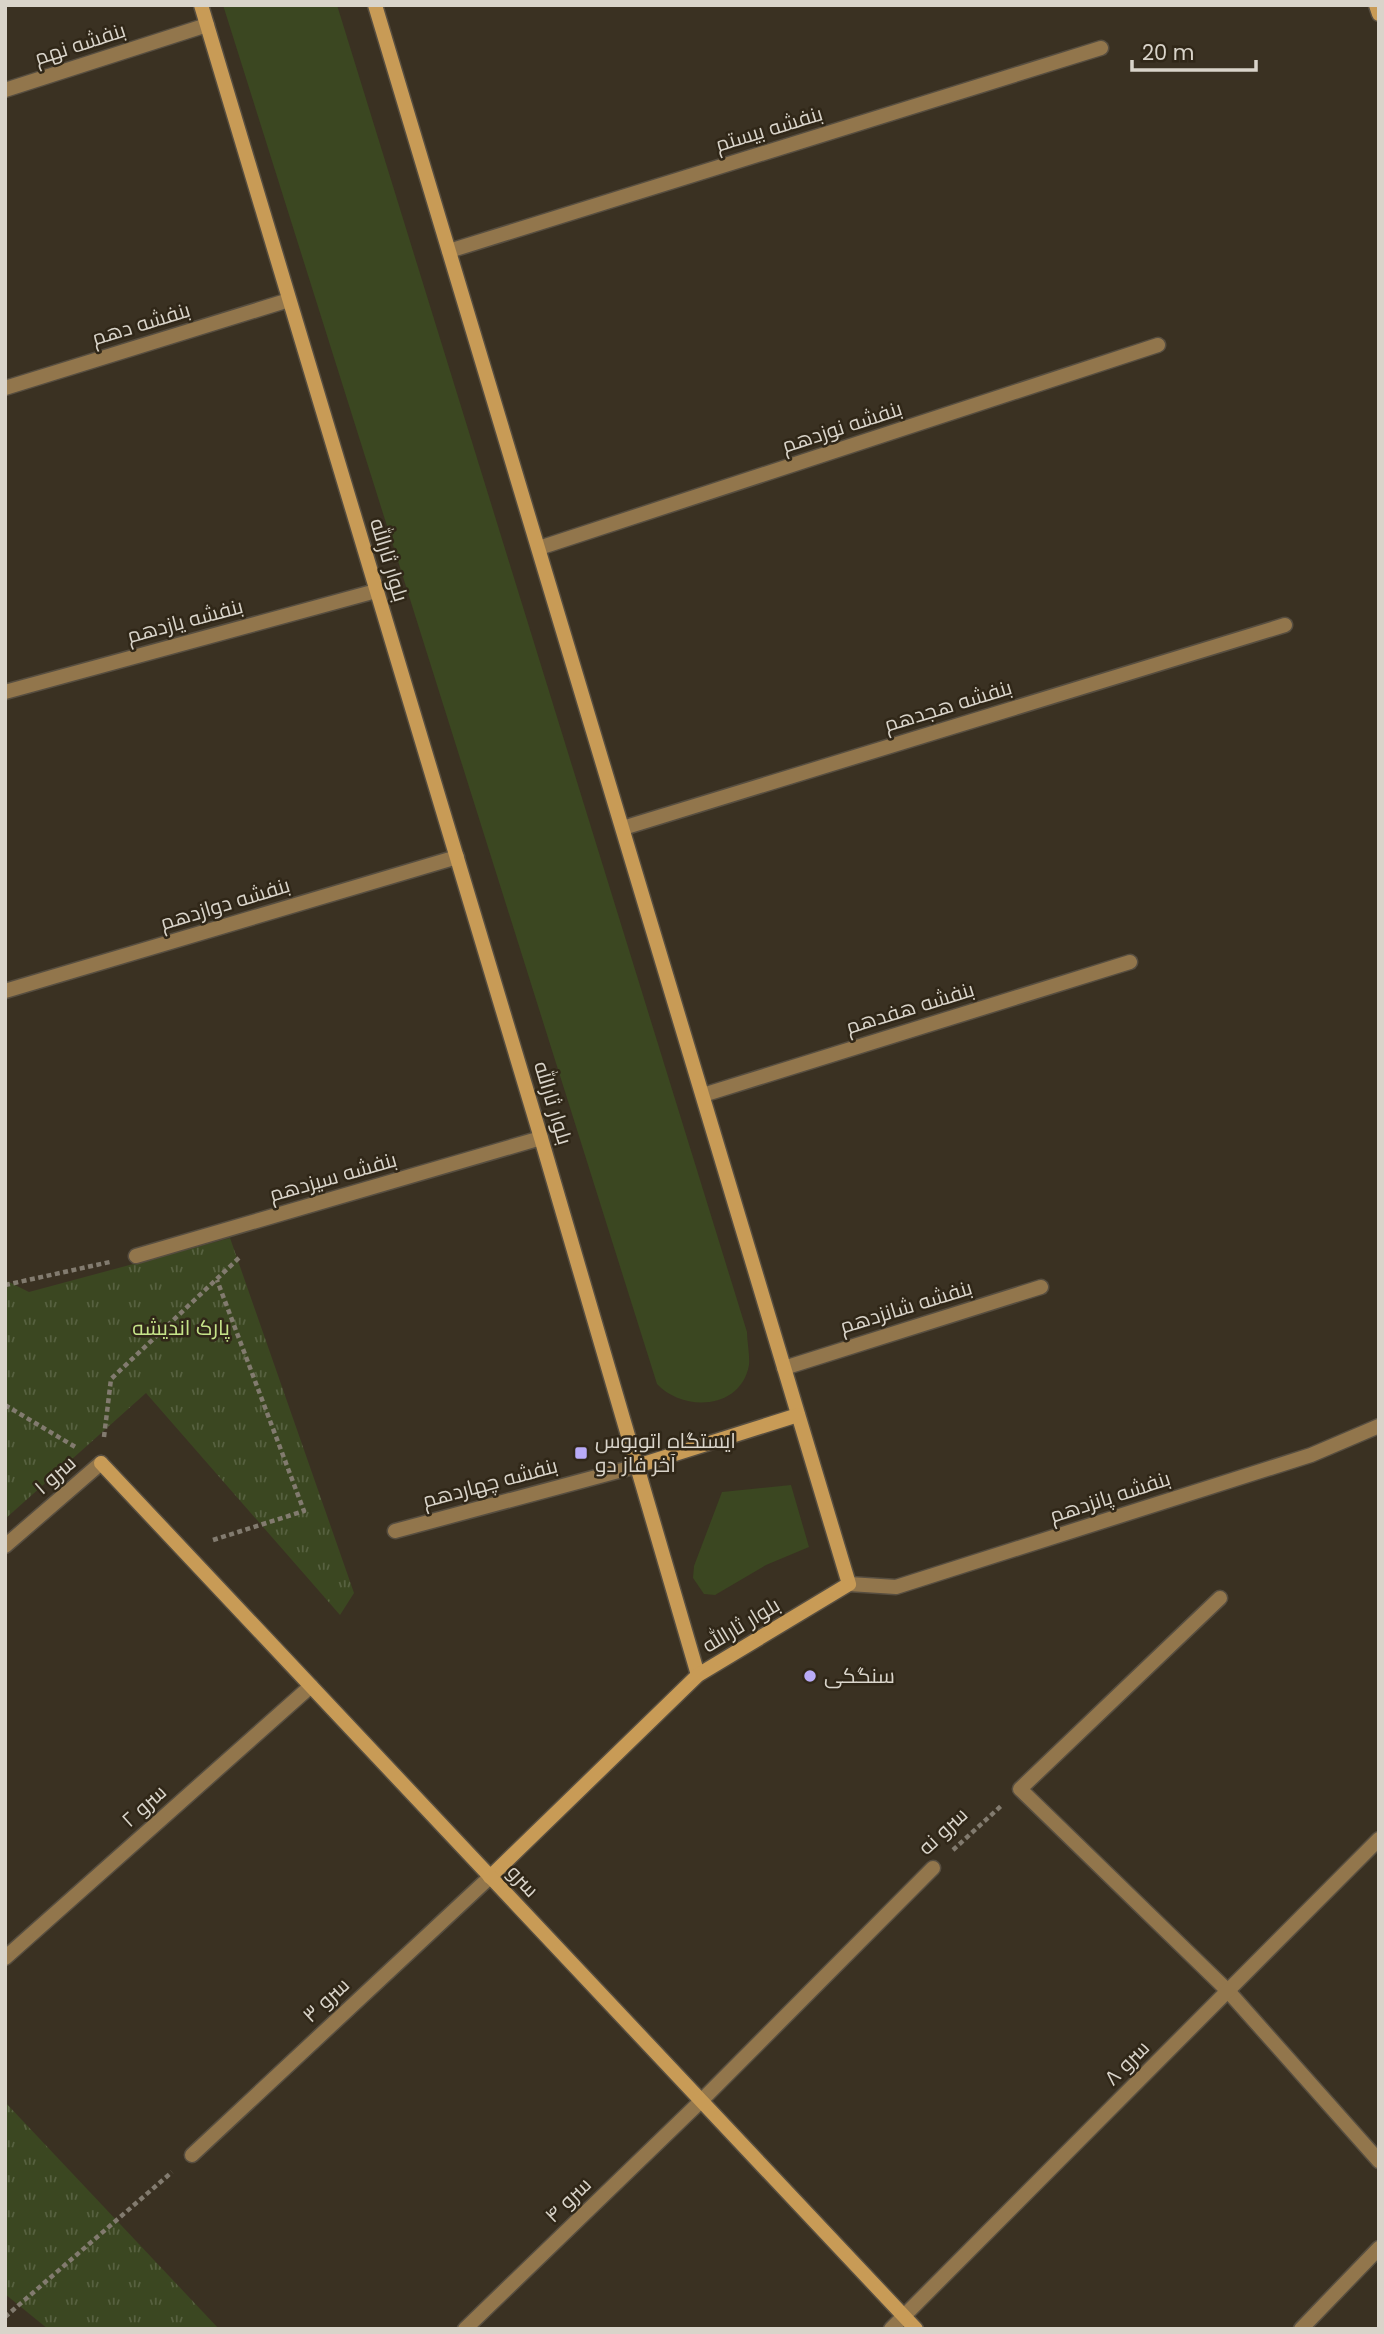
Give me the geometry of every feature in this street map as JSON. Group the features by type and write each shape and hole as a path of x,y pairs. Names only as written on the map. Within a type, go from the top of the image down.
{"street":[{"name":"بلوار ثارالله","path":"201,5 541,1138 698,1675 849,1584"},
{"path":"375,5 849,1584"},
{"path":"1376,5 1379,14"},
{"name":"بنفشه نهم","path":"5,90 207,25"},
{"name":"بنفشه بیستم","path":"449,251 1101,48"},
{"name":"بنفشه دهم","path":"5,388 289,300"},
{"name":"بنفشه نوزدهم","path":"538,548 1158,345"},
{"name":"بنفشه یازدهم","path":"5,692 376,590"},
{"name":"بنفشه هجدهم","path":"622,828 1285,625"},
{"name":"بنفشه دوازدهم","path":"5,991 457,858"},
{"name":"بنفشه هفدهم","path":"703,1095 1130,962"},
{"name":"بنفشه سیزدهم","path":"136,1256 541,1138"},
{"name":"بنفشه شانزدهم","path":"784,1368 1041,1287"},
{"path":"637,1466 798,1415"},
{"name":"بنفشه پانزدهم","path":"849,1584 896,1587 1311,1455 1379,1426"},
{"name":"سرو ۱","path":"5,1546 101,1463"},
{"name":"سرو","path":"101,1463 916,2329"},
{"name":"بنفشه چهاردهم","path":"395,1531 637,1466"},
{"path":"1220,1598 1020,1789 1228,1991 1379,2161"},
{"path":"490,1877 698,1675"},
{"name":"سرو ۲","path":"5,1958 311,1686"},
{"name":"سرو ۸","path":"891,2329 1379,1839"},
{"name":"سرو نه","path":"701,2101 933,1868"},
{"name":"سرو ۳","path":"192,2155 490,1877"},
{"name":"سرو ۴","path":"465,2329 701,2101"},
{"path":"1301,2329 1379,2248"}],"path":[{"path":"5,1405 101,1463 111,1379 250,1248"},
{"path":"5,1285 136,1256"},
{"path":"182,1550 304,1511 217,1280"},
{"name":"سرو نه","path":"933,1868 1020,1789"},
{"path":"5,2317 192,2155"}],"green space":[{"path":"223,5 337,5 747,1332 749,1365 744,1380 735,1391 723,1398 710,1402 695,1402 668,1393 657,1384"},
{"name":"پارک اندیشه","path":"230,1238 354,1593 340,1615 146,1393 5,1519 5,1280 29,1292"},
{"path":"791,1485 809,1547 766,1565 715,1595 704,1594 693,1578 694,1566 722,1492"},
{"path":"5,2102 219,2329 48,2329 5,2294"}],"place":[{"name":"ایستگاه اتوبوس آخر فاز دو","path":"581,1453"},
{"name":"سنگکی","path":"810,1676"}]}
